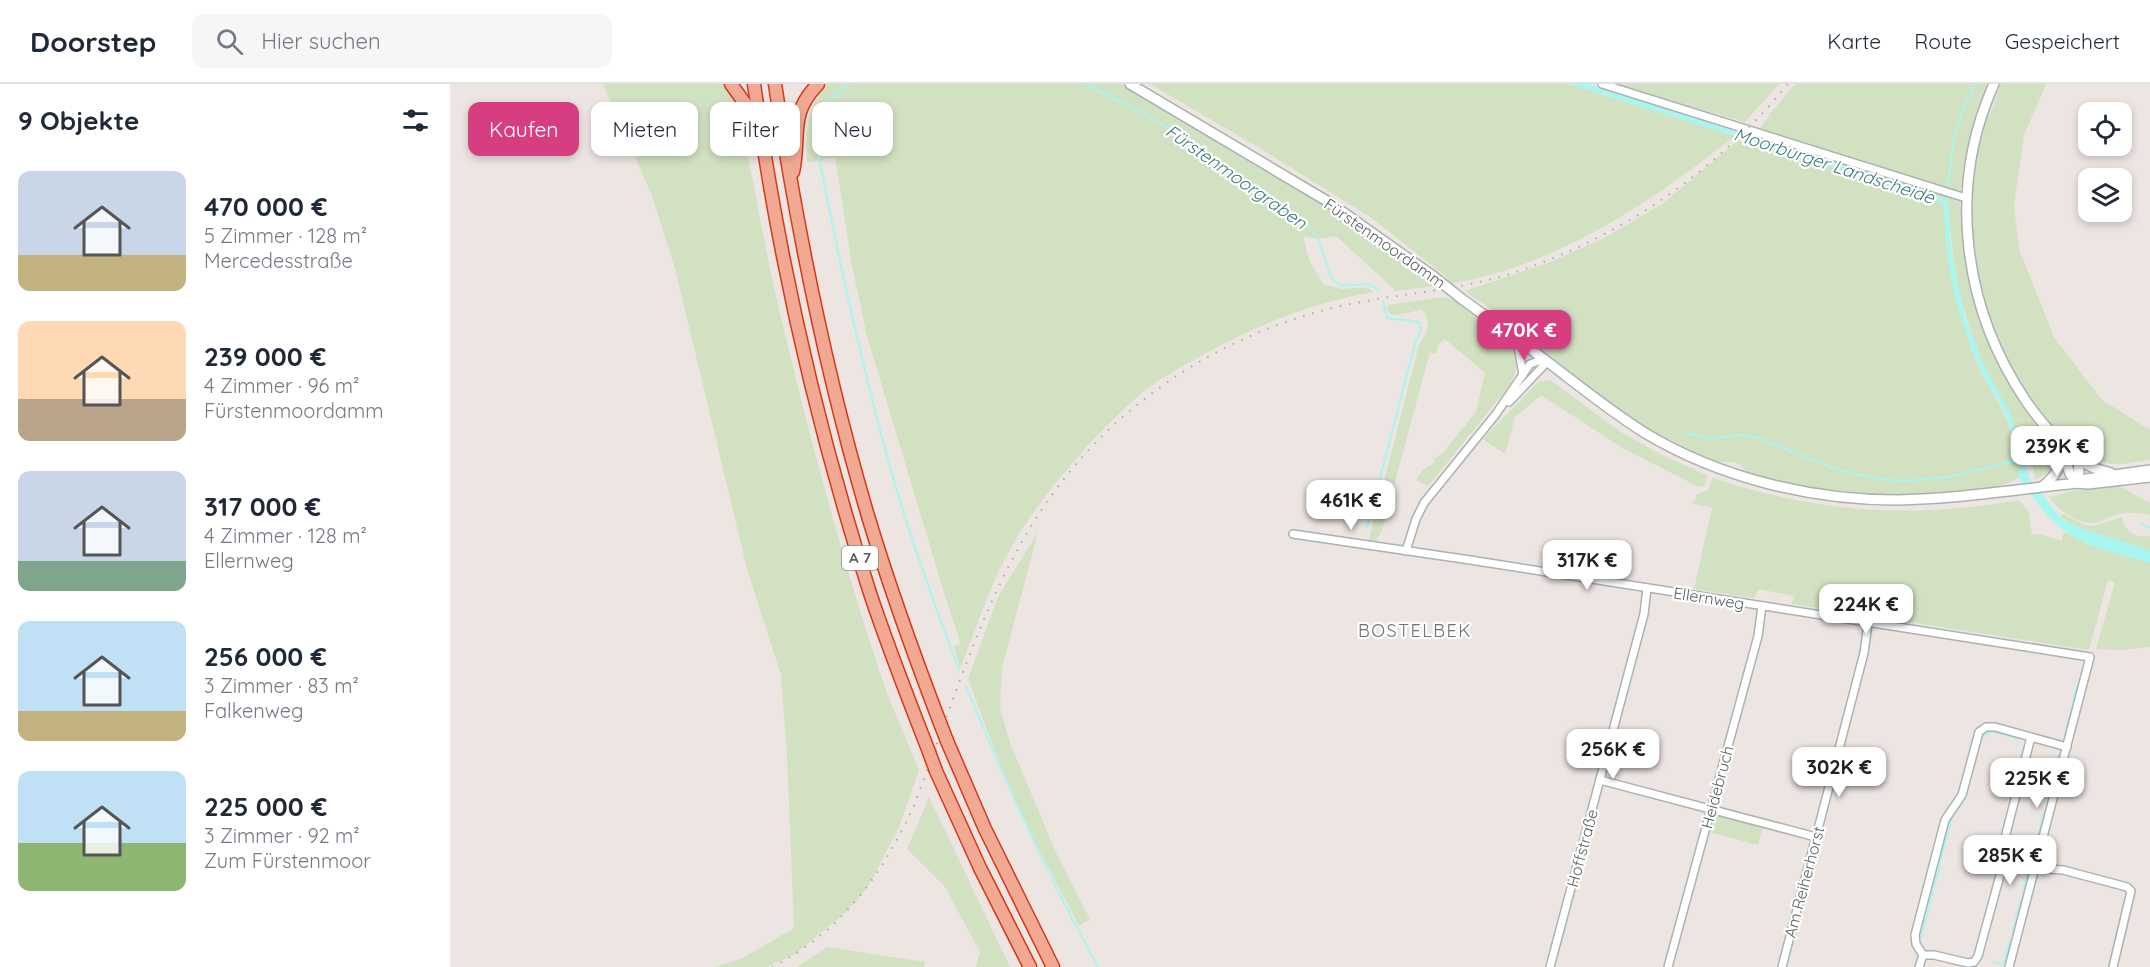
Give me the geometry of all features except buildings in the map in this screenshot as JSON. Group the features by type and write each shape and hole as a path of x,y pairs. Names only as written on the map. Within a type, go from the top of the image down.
{"highway":[{"path":"731,84 744,102"},
{"name":"A 7","path":"754,84 756,102"},
{"name":"A 7","path":"775,84 791,182 824,349 886,574 947,741 985,829 1053,967"},
{"path":"791,182 799,114 804,102 818,84"},
{"name":"A 7","path":"765,156 788,283 833,469 872,599 936,771 980,868 1030,967"}],"main road":[{"name":"Fürstenmoordamm","path":"1130,84 1327,201 1433,276 1618,415 1646,434 1693,457 1764,483 1829,495 1897,500 1952,497 2042,487 2055,482 2088,484 2150,477"},
{"path":"1994,84 1982,111 1971,152 1966,198 1968,243 1977,297 1991,338 2026,402 2061,446 2076,459 2094,468 2116,474"},
{"path":"2055,482 2061,462 2061,446"},
{"path":"2061,446 2070,474 2078,483"},
{"path":"2076,459 2079,468 2078,483"},
{"name":"Fürstenmoordamm","path":"2078,483 2087,478 2150,470"}],"street":[{"path":"1602,84 1966,198"},
{"path":"1516,339 1522,375"},
{"path":"1406,551 1416,519 1424,503 1496,414 1532,362 1547,362"},
{"path":"1496,414 1547,362"},
{"name":"Ellernweg","path":"1293,534 2090,657 2067,747"},
{"name":"Hoffstraße","path":"1550,967 1644,614 1647,588"},
{"name":"Heidebruch","path":"1668,967 1758,636 1762,606"},
{"name":"Am Reiherhorst","path":"1782,967 1864,653 1868,623"},
{"path":"1923,955 1916,944 1915,935 1945,820 1962,795 1978,734 1984,728 1992,727 2067,747 2009,967"},
{"path":"1923,955 1934,955 1968,963 1974,962 1978,956 2002,868 2001,854 2031,737"},
{"path":"1600,780 1816,837"},
{"path":"2034,868 2063,870 2127,887 2131,891 2113,967"},
{"path":"1919,967 1923,955"}],"green space":[{"path":"603,84 728,84 737,98 736,102 710,102 710,156 747,156 772,280 825,490 880,673 919,770 899,827 868,887 845,913 795,954 766,967 715,967 743,958 794,928 787,756 781,675 747,569 675,268 652,196 634,156 698,156 698,102 611,102"},
{"path":"827,84 1122,84 1212,135 1341,215 1418,270 1433,284 1448,278 1370,217 1258,147 1150,84 1569,84 1735,136 1678,179 1617,219 1554,252 1475,279 1396,291 1336,236 1318,239 1303,236 1309,260 1323,284 1342,289 1367,287 1374,292 1328,302 1284,316 1242,334 1171,373 1132,401 1073,462 1024,525 992,585 960,668 954,646 961,644 867,336 852,266 835,157 807,163 806,142 812,109 812,156 893,156 893,102 815,102"},
{"path":"1613,84 1779,84 1745,122"},
{"path":"1795,84 1990,84 1972,134 1963,186 1956,192 1779,137 1760,129"},
{"path":"2001,84 2046,84 2024,135 2014,205 2019,249 2054,337 2102,400 2150,430 2150,460 2115,464 2081,453 2080,455 2052,427 2029,397 2009,365 1993,331 1974,257 1970,219 1971,180 1986,113 1990,114"},
{"path":"1747,131 1943,194 1960,202 1968,275 1979,317 2002,369 2053,446 2056,460 2047,474 2035,479 2029,447 2020,442 2012,420 1973,339 1957,281 1948,200 1745,134"},
{"path":"1741,138 1942,202 1949,268 1958,308 1979,367 2011,431 2017,455 2016,459 2008,463 2019,463 2020,477 2005,484 1979,490 1890,495 1829,491 1756,477 1736,462 1711,461 1654,432 1615,406 1536,346 1539,343 1465,291 1553,261 1604,238 1662,204"},
{"path":"1445,297 1464,305 1511,345 1518,357 1515,358 1514,376 1505,391 1429,485 1423,484 1416,480 1422,471 1435,462 1434,459 1443,453 1476,412 1485,373 1445,339 1438,345 1436,354 1430,352 1382,530 1376,541 1369,540 1419,345 1428,327 1427,318 1421,310 1394,315 1390,314 1387,309 1388,305"},
{"path":"1550,380 1621,432 1660,454 1708,476 1704,486 1699,487 1624,449 1541,395 1515,417 1505,454 1483,439 1538,382"},
{"path":"1713,478 1790,499 1864,509 1902,511 1940,509 2019,500 2029,513 2032,535 2040,534 2062,541 2064,532 2090,545 2150,563 2150,647 2121,650 2096,649 2115,582 2108,580 2089,650 1791,604 1795,596 1758,589 1754,598 1694,589 1712,508 1691,503 1697,494 1708,490"},
{"path":"2117,485 2150,503 2150,515 2126,513 2099,522 2085,522 2064,512 2049,497 2073,491"},
{"path":"2063,514 2085,525 2094,526 2122,517 2126,527 2132,533 2145,537 2150,536 2150,550 2081,528 2060,517"},
{"path":"1038,532 1002,668 1000,708 1010,743 1057,855 1090,919 1079,926 1029,830 1001,767 968,679 998,597"},
{"path":"929,797 1010,967 976,967 980,952 945,887 907,849"},
{"path":"1718,814 1763,826 1758,845 1709,832 1713,817"},
{"path":"827,947 925,962 924,967 797,967"}],"water":[{"name":"Moorburger Landscheide","path":"1569,84 1588,84 1948,200 1951,250 1965,318 1982,361 2010,413 2030,479 2060,517 2086,530 2150,550 2150,563 2098,548 2057,525 2023,484 2019,477 2019,463 2008,464 2008,461 2017,457 2013,433 1980,368 1964,329 1953,289 1942,202"}],"waterway":[{"path":"849,84 833,97 823,113 818,131 818,152 848,299 884,445 918,558 959,669"},
{"name":"Fürstenmoorgraben","path":"1085,84 1183,136 1305,222 1318,239 1331,278 1341,286 1368,284 1380,290"},
{"path":"1948,186 1954,138 1962,112 1975,84"},
{"name":"Fürstenmoorgraben","path":"1367,528 1416,340 1421,330 1420,323 1416,321 1387,318 1383,301"},
{"path":"1687,433 1708,439 1740,435 1756,437 1839,470 1878,479 1905,481 1948,477 2010,462"},
{"path":"2142,524 2150,528"},
{"path":"966,686 1028,828 1098,967"},
{"path":"2073,701 2077,686"},
{"path":"2065,734 2072,708"},
{"path":"1972,770 1981,738 1992,731 2017,738"},
{"path":"2057,764 2058,757"},
{"path":"2051,784 2054,774"},
{"path":"1967,793 1970,778"},
{"path":"2046,804 2049,793"},
{"path":"1949,829 1952,816 1965,799"},
{"path":"2023,890 2044,813"},
{"path":"1940,862 1948,832"},
{"path":"1934,887 1940,865"},
{"path":"1921,938 1933,891"},
{"path":"2013,930 2021,900"},
{"path":"1993,962 2002,964 2004,962 2010,941"}],"railway":[{"path":"772,967 797,953 838,919 873,879 887,857 913,808 974,642 1011,562 1032,524 1057,488 1085,453 1117,422 1152,393 1190,368 1229,346 1270,328 1313,313 1356,303 1456,287 1496,278 1548,260 1610,231 1669,195 1696,174 1753,124 1788,84"}],"district":[{"name":"BOSTELBEK","path":"1415,631"}]}
